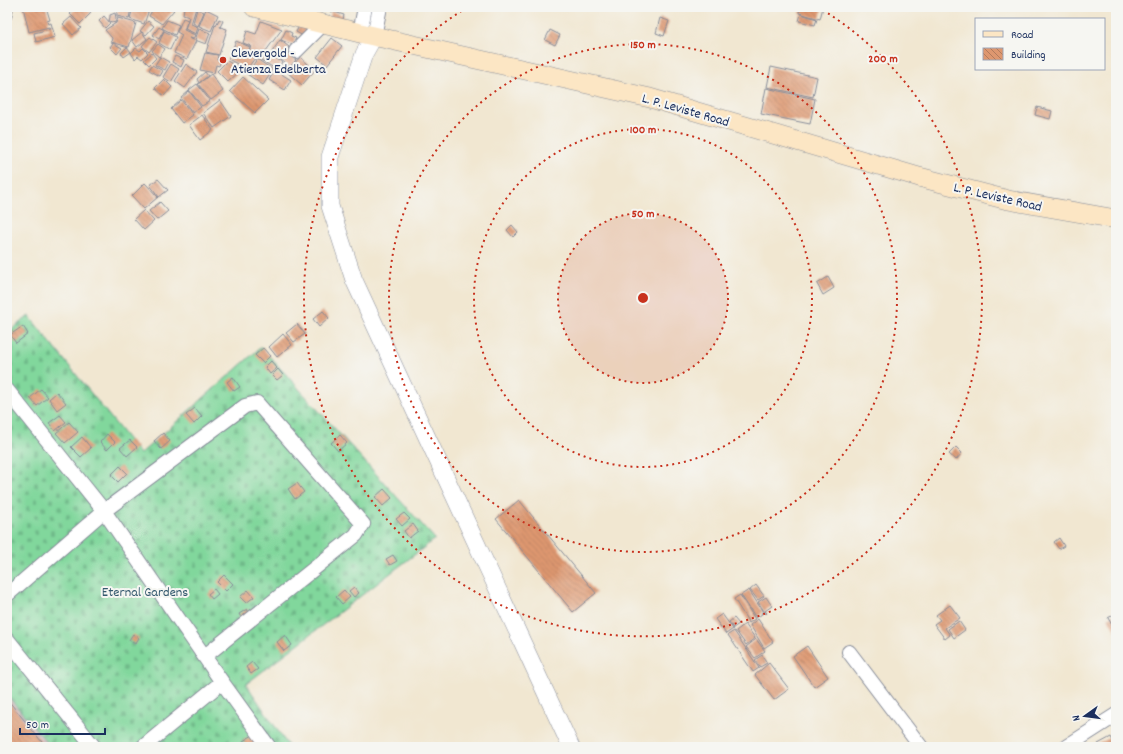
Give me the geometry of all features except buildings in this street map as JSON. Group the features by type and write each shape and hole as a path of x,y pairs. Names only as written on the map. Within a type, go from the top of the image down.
{"main road":[{"name":"L. P. Leviste Road","path":"254,7 650,98 919,177 1001,198 1116,219"}],"street":[{"path":"364,7 367,34 364,54 330,157 330,206 354,280 571,747"},
{"path":"367,34 380,7"},
{"path":"296,51 323,24"},
{"path":"7,390 104,511 222,682 269,747"},
{"path":"7,596 104,511 245,406 256,403 363,524 356,535 205,656"},
{"path":"7,639 94,747"},
{"path":"848,652 921,747"},
{"path":"143,747 222,682"},
{"path":"1066,747 1116,715"}],"shaded area":[{"path":"7,695 51,747 7,747"}],"green space":[{"name":"Eternal Gardens","path":"29,316 140,454 261,347 435,539 246,684 289,747 51,747 7,695 7,333"}],"place":[{"name":"Clevergold - Atienza Edelberta","path":"223,60"}]}
